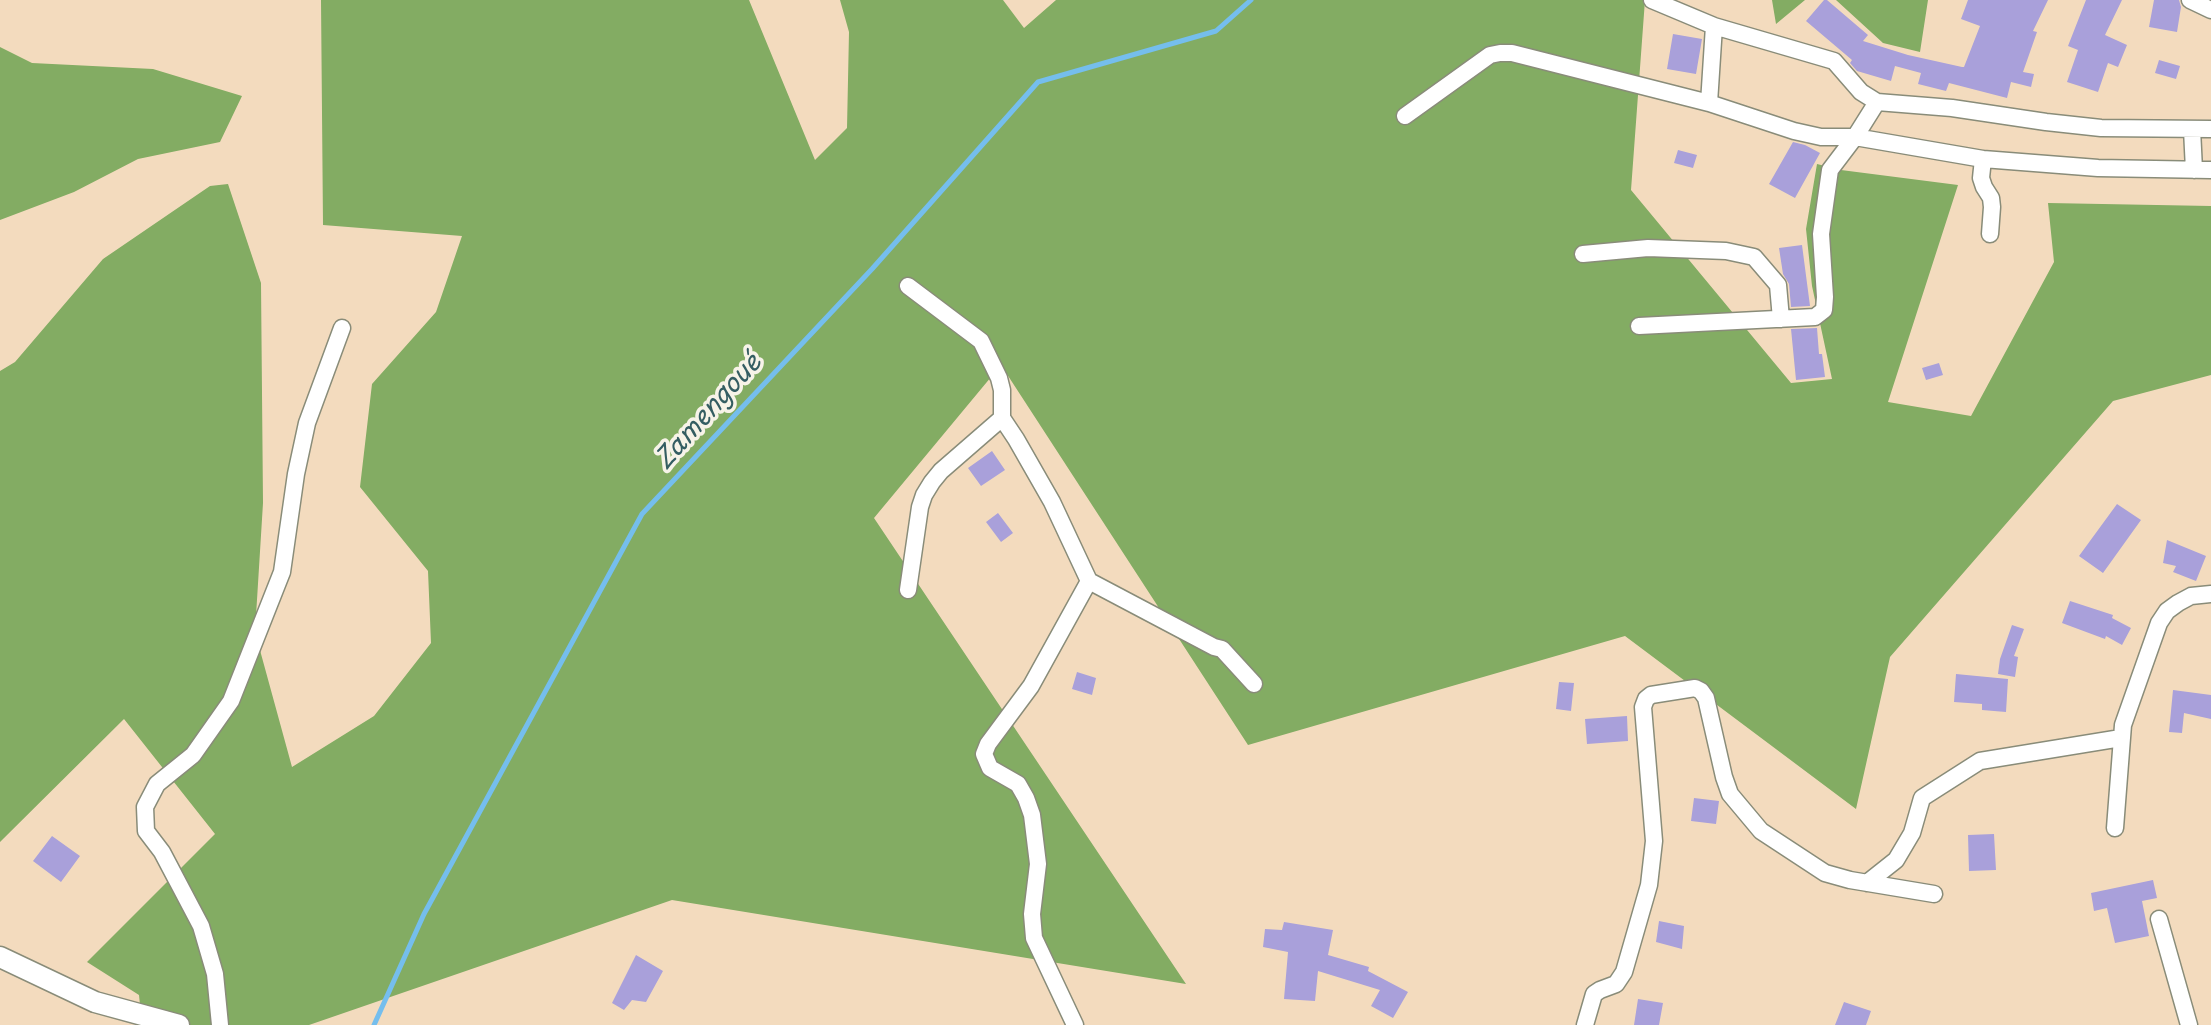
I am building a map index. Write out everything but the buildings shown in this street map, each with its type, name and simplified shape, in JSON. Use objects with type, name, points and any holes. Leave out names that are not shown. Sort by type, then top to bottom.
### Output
[{"type":"street","points":[[1652,0],[1685,6],[1714,26],[1834,61],[1861,92],[1877,102],[1952,108],[2101,128],[2211,129]]},
{"type":"street","points":[[2190,0],[2211,10]]},
{"type":"street","points":[[1709,103],[1714,26]]},
{"type":"street","points":[[1405,116],[1490,55],[1512,53],[1709,103],[1821,137],[1855,137],[1983,159],[2098,168],[2211,170]]},
{"type":"street","points":[[1639,326],[1815,317],[1824,310],[1821,234],[1830,170],[1877,102]]},
{"type":"street","points":[[2192,129],[2194,170]]},
{"type":"street","points":[[1983,159],[1981,178],[1992,207],[1990,234]]},
{"type":"street","points":[[1583,254],[1648,248],[1726,251],[1754,257],[1778,285],[1781,319]]},
{"type":"street","points":[[908,286],[981,341],[999,378],[1002,418],[1052,502],[1089,581],[1222,649],[1254,684]]},
{"type":"street","points":[[220,1025],[215,974],[201,926],[162,852],[146,831],[145,807],[157,784],[193,755],[231,701],[282,572],[296,474],[307,423],[342,328]]},
{"type":"street","points":[[908,590],[924,495],[941,471],[1002,418]]},
{"type":"street","points":[[1075,1025],[1034,938],[1032,914],[1038,864],[1032,815],[1018,784],[990,768],[984,754],[1031,686],[1089,581]]},
{"type":"street","points":[[2115,828],[2123,725],[2159,623],[2167,611],[2191,596],[2211,594]]},
{"type":"street","points":[[1585,1025],[1594,994],[1616,984],[1624,972],[1649,885],[1654,841],[1643,707],[1651,695],[1695,688],[1701,691],[1706,698],[1730,794],[1761,831],[1825,873],[1934,894]]},
{"type":"street","points":[[1867,883],[1896,860],[1912,833],[1922,798],[1980,761],[2121,738]]},
{"type":"street","points":[[2159,919],[2189,1025]]},
{"type":"street","points":[[0,957],[95,1002],[178,1025]]},
{"type":"green space","points":[[321,0],[749,0],[815,160],[847,128],[849,32],[840,0],[1003,0],[1024,28],[1056,0],[1645,0],[1631,190],[1791,383],[1832,379],[1812,286],[1806,229],[1817,164],[1958,185],[1888,402],[1971,416],[2054,262],[2048,203],[2211,206],[2211,375],[2113,401],[1890,657],[1856,809],[1625,636],[1248,745],[1001,365],[874,518],[1186,984],[672,900],[309,1025],[142,1025],[139,995],[87,962],[215,834],[124,719],[0,842],[0,371],[15,362],[103,259],[210,186],[228,184],[261,283],[263,503],[255,632],[292,767],[374,716],[431,643],[428,571],[360,487],[372,384],[436,312],[462,236],[323,225]]},
{"type":"green space","points":[[1772,0],[1805,0],[1776,24]]},
{"type":"green space","points":[[1836,0],[1928,0],[1920,52],[1883,43]]},
{"type":"green space","points":[[0,47],[32,63],[153,69],[242,96],[220,142],[138,159],[74,192],[0,220]]},
{"type":"waterway","name":"Zamengoué","points":[[374,1025],[424,914],[642,514],[872,269],[1038,82],[1216,31],[1251,0]]}]
